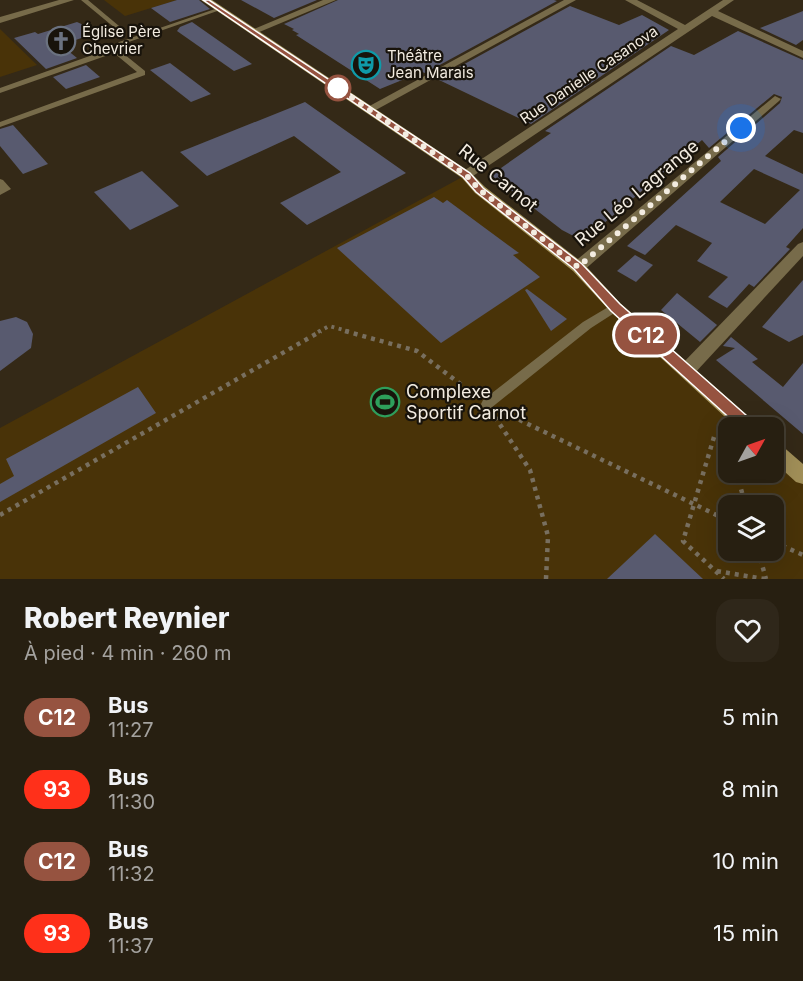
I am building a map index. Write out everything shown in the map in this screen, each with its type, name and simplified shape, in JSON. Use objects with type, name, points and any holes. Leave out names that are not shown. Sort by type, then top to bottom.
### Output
[{"type":"main road","name":"Rue Carnot","points":[[206,0],[466,175],[480,190],[578,267],[615,308],[738,417]]},
{"type":"main road","points":[[784,459],[803,476]]},
{"type":"street","points":[[0,20],[69,0]]},
{"type":"street","points":[[254,31],[331,0]]},
{"type":"street","points":[[370,109],[571,0]]},
{"type":"street","points":[[630,0],[685,29]]},
{"type":"street","name":"Rue Danielle Casanova","points":[[466,175],[729,0]]},
{"type":"street","points":[[0,7],[11,17]]},
{"type":"street","points":[[712,12],[803,54]]},
{"type":"street","name":"Rue Léo Lagrange","points":[[578,267],[775,99]]},
{"type":"street","points":[[687,370],[803,247]]},
{"type":"lane","points":[[84,0],[123,32]]},
{"type":"lane","points":[[0,91],[115,51],[121,43],[220,9]]},
{"type":"lane","points":[[0,125],[142,73],[115,51]]},
{"type":"lane","points":[[0,182],[6,189],[0,192]]},
{"type":"lane","points":[[487,404],[587,325],[615,308]]},
{"type":"path","points":[[0,515],[329,326],[417,351],[487,404],[718,516]]},
{"type":"path","points":[[487,404],[530,471],[548,536],[546,579]]},
{"type":"path","points":[[714,437],[692,504],[683,541],[724,579]]},
{"type":"path","points":[[784,546],[803,555]]},
{"type":"path","points":[[715,571],[765,579],[761,561]]},
{"type":"shaded area","points":[[104,0],[177,0],[125,16]]},
{"type":"shaded area","points":[[0,29],[37,65],[0,77]]},
{"type":"shaded area","name":"Complexe Sportif Carnot","points":[[466,175],[551,244],[739,417],[718,417],[718,483],[784,483],[784,459],[803,476],[803,579],[0,579],[0,428]]},
{"type":"building","points":[[177,0],[199,0],[210,9],[170,22],[151,8]]},
{"type":"building","points":[[241,0],[317,0],[274,18]]},
{"type":"building","points":[[338,0],[557,1],[425,73],[422,72],[380,89],[296,35],[299,34],[284,24]]},
{"type":"building","points":[[570,6],[619,25],[642,15],[669,30],[531,124],[437,79]]},
{"type":"building","points":[[803,11],[803,40],[796,45],[760,28]]},
{"type":"building","name":"Église Père Chevrier","points":[[77,22],[99,32],[61,45],[77,58],[46,69],[14,38],[35,32],[38,34]]},
{"type":"building","points":[[192,22],[252,64],[234,71],[177,31],[180,27]]},
{"type":"building","points":[[738,31],[803,60],[803,133],[794,130],[765,156],[803,174],[803,228],[786,247],[790,249],[754,287],[749,284],[727,308],[708,297],[728,277],[697,261],[712,243],[676,225],[645,255],[627,246],[721,161],[718,157],[780,103],[782,97],[774,94],[709,148],[702,140],[583,241],[562,230],[491,175],[551,133],[545,131],[671,46],[694,55]],"holes":[[[754,169],[800,190],[765,224],[720,202]]]},
{"type":"building","points":[[170,63],[211,94],[191,102],[150,70]]},
{"type":"building","points":[[86,65],[100,77],[66,89],[53,77]]},
{"type":"building","points":[[305,102],[406,173],[307,225],[280,203],[341,172],[294,136],[207,176],[180,152]]},
{"type":"building","points":[[13,125],[48,164],[23,174],[0,146],[0,129]]},
{"type":"building","points":[[142,171],[179,206],[130,230],[94,192]]},
{"type":"building","points":[[434,197],[443,203],[447,200],[519,253],[513,255],[540,277],[441,343],[337,248]]},
{"type":"building","points":[[635,255],[653,265],[636,282],[617,271]]},
{"type":"building","points":[[803,280],[803,335],[789,342],[762,327]]},
{"type":"building","points":[[527,289],[567,319],[551,331],[525,290]]},
{"type":"building","points":[[677,293],[717,325],[700,342],[661,310]]},
{"type":"building","points":[[16,317],[27,322],[33,334],[31,348],[0,371],[0,321]]},
{"type":"building","points":[[731,337],[758,359],[752,362],[783,387],[803,363],[803,434],[716,360],[735,348],[723,346]]},
{"type":"building","points":[[138,387],[156,413],[0,502],[0,484],[14,476],[6,459]]},
{"type":"building","points":[[655,534],[703,579],[607,579]]},
{"type":"bus line","name":"C12","points":[[206,0],[416,139],[466,175],[480,190],[578,267],[615,308],[738,417]]},
{"type":"place","name":"Église Père Chevrier","points":[[61,41]]},
{"type":"place","name":"Théâtre Jean Marais","points":[[366,65]]},
{"type":"place","name":"Complexe Sportif Carnot","points":[[385,402]]},
{"type":"route","points":[[338,88],[336,87],[466,175],[480,190],[578,267],[741,128]]}]
